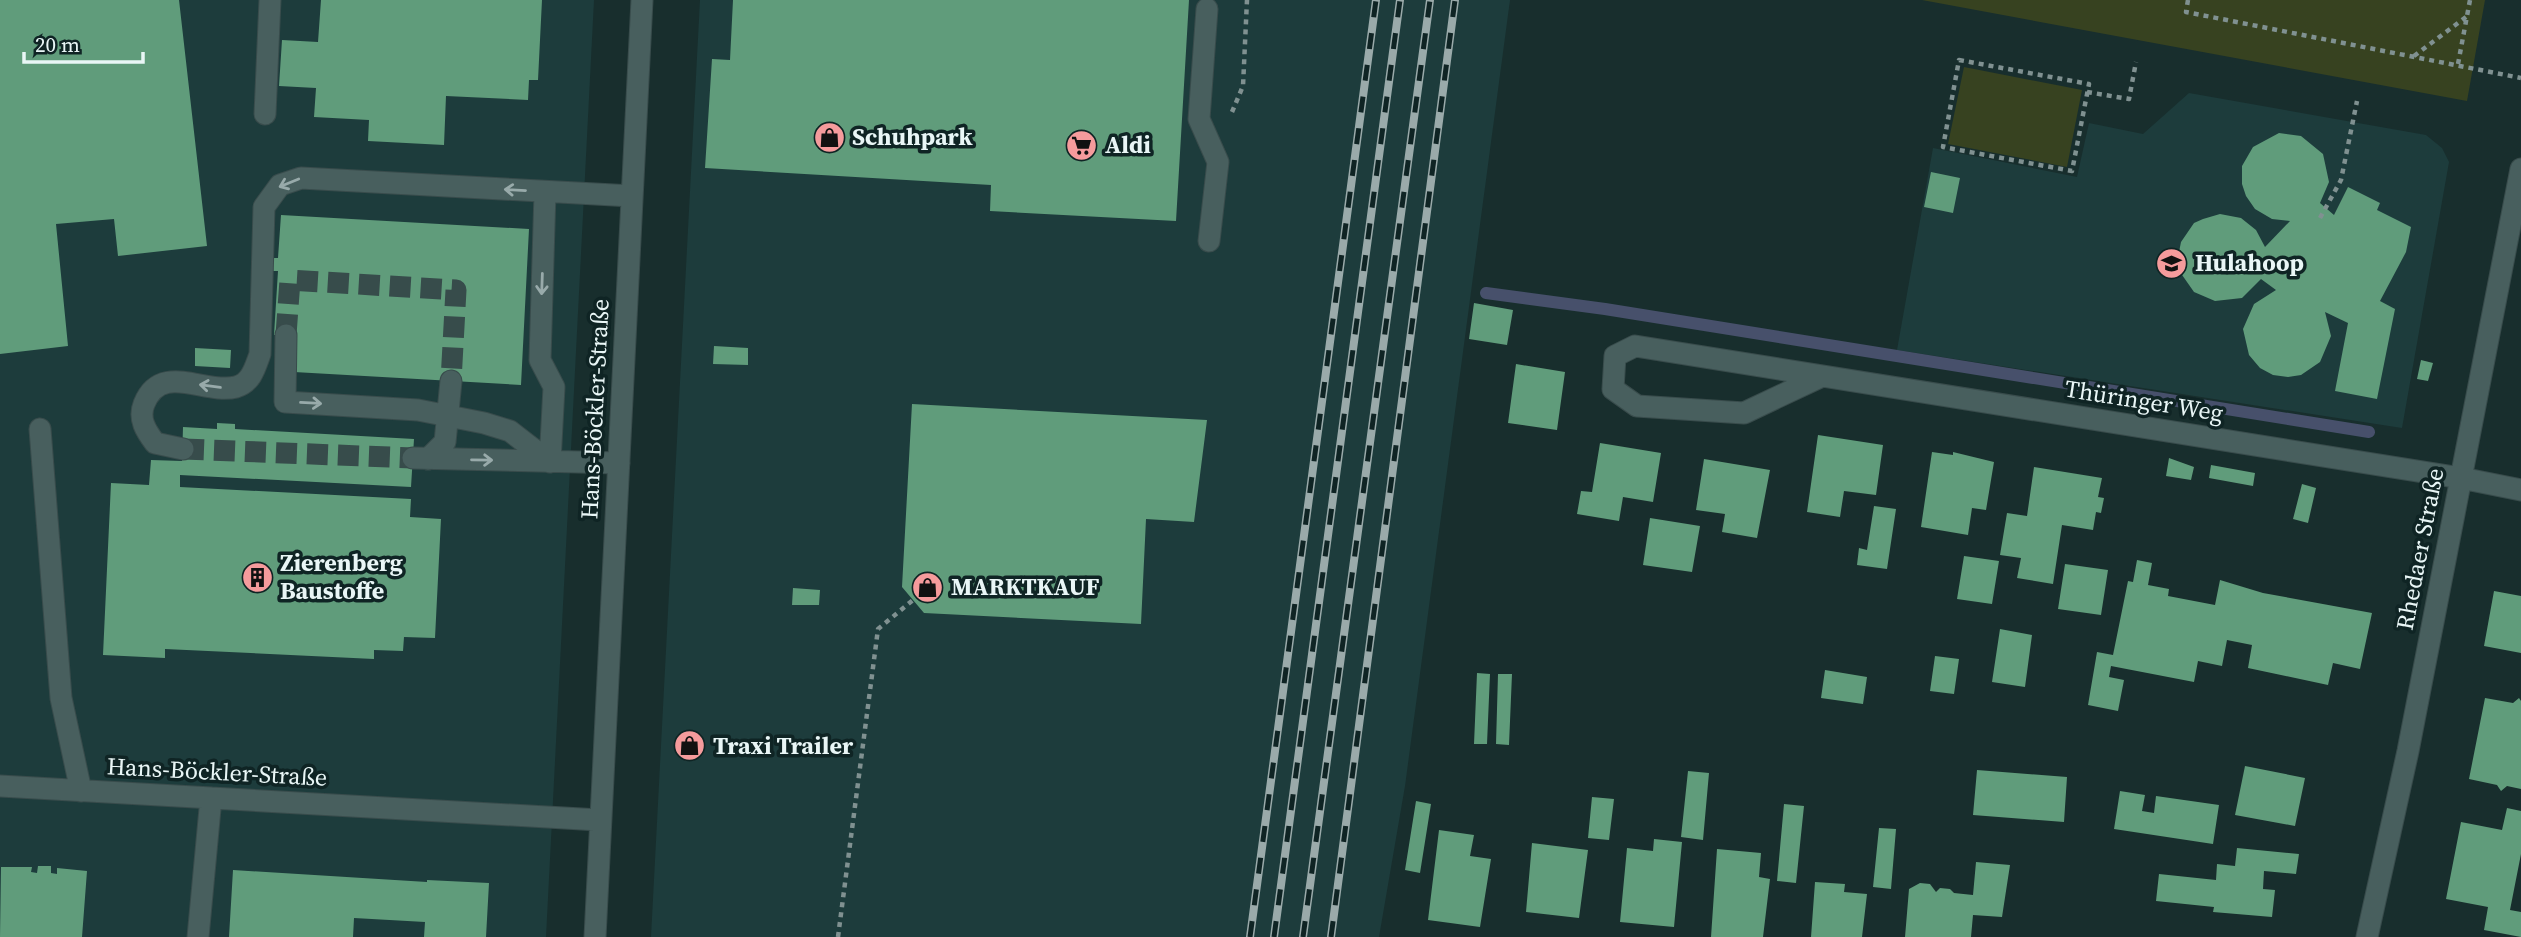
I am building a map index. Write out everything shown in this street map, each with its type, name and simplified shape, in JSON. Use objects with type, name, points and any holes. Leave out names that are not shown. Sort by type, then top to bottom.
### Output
[{"type":"street","points":[[265,114],[270,0]]},
{"type":"street","name":"Hans-Böckler-Straße","points":[[595,937],[642,0]]},
{"type":"street","points":[[1206,9],[1199,119],[1218,162],[1209,242]]},
{"type":"street","name":"Rhedaer Straße","points":[[2367,937],[2410,738],[2521,169]]},
{"type":"street","points":[[183,449],[155,443],[144,428],[141,411],[146,398],[160,384],[175,380],[217,388],[238,387],[253,375],[260,354],[264,207],[280,185],[302,178],[632,196]]},
{"type":"street","points":[[545,191],[540,360],[554,387],[550,462]]},
{"type":"street","points":[[286,335],[285,402],[418,410],[447,416],[510,431],[550,462]]},
{"type":"street","name":"Thüringer Weg","points":[[1820,376],[1744,413],[1637,406],[1613,388],[1615,356],[1635,346],[2460,478],[2521,490]]},
{"type":"street","points":[[451,381],[445,442],[421,458],[619,464]]},
{"type":"street","points":[[40,429],[61,698],[82,791]]},
{"type":"street","name":"Hans-Böckler-Straße","points":[[0,786],[599,820]]},
{"type":"street","points":[[198,937],[211,798]]},
{"type":"path","points":[[1218,162],[1223,136],[1243,86],[1247,0]]},
{"type":"path","points":[[2188,0],[2186,12],[2521,78]]},
{"type":"path","points":[[2458,64],[2470,0]]},
{"type":"path","points":[[2414,56],[2467,17]]},
{"type":"path","points":[[1959,60],[2089,84],[2087,92],[2072,171],[1943,147],[1959,60]]},
{"type":"path","points":[[2087,92],[2129,99],[2136,62]]},
{"type":"path","points":[[2320,218],[2341,180],[2357,101]]},
{"type":"path","points":[[838,937],[878,629],[913,600]]},
{"type":"shaded area","points":[[0,0],[594,0],[546,937],[0,937]]},
{"type":"shaded area","points":[[700,0],[1510,0],[1405,786],[1379,937],[651,937]]},
{"type":"shaded area","name":"Hulahoop","points":[[2189,93],[2426,135],[2442,148],[2449,162],[2402,428],[1897,350],[1933,148],[2077,177],[2089,123],[2143,134]]},
{"type":"green space","points":[[1922,0],[2485,0],[2467,101]]},
{"type":"green space","points":[[1964,67],[2082,90],[2067,167],[1948,144]]},
{"type":"building","points":[[0,0],[179,0],[207,246],[118,256],[114,219],[56,224],[68,346],[0,354]]},
{"type":"building","points":[[321,0],[542,0],[538,80],[529,80],[528,100],[446,96],[444,145],[368,141],[369,120],[314,117],[316,88],[279,86],[282,40],[318,42]]},
{"type":"building","points":[[733,0],[1189,0],[1176,221],[990,211],[991,185],[705,168],[712,59],[730,60]]},
{"type":"building","points":[[2279,133],[2301,136],[2323,154],[2329,182],[2320,203],[2334,215],[2348,187],[2380,203],[2377,210],[2411,227],[2406,252],[2380,301],[2395,309],[2377,399],[2335,391],[2348,323],[2325,312],[2331,336],[2320,362],[2301,375],[2273,375],[2260,368],[2249,355],[2243,329],[2254,304],[2276,290],[2261,279],[2242,298],[2215,301],[2194,292],[2180,272],[2178,257],[2181,242],[2194,223],[2220,214],[2241,218],[2256,230],[2265,247],[2290,221],[2272,219],[2255,209],[2242,184],[2242,166],[2253,147]]},
{"type":"building","points":[[1931,172],[1960,178],[1953,213],[1924,207]]},
{"type":"building","points":[[281,215],[529,229],[521,385],[294,372],[286,335],[274,335],[278,271],[270,271],[271,258],[278,258]]},
{"type":"building","points":[[1474,303],[1513,310],[1507,345],[1469,339]]},
{"type":"building","points":[[714,346],[748,348],[748,365],[713,364]]},
{"type":"building","points":[[195,348],[231,350],[230,368],[195,366]]},
{"type":"building","points":[[2421,360],[2433,363],[2428,381],[2417,379]]},
{"type":"building","points":[[1516,364],[1565,372],[1557,430],[1508,423]]},
{"type":"building","points":[[912,404],[1207,420],[1194,522],[1146,519],[1141,624],[924,613],[902,587]]},
{"type":"building","name":"Zierenberg Baustoffe","points":[[217,423],[235,424],[235,429],[414,439],[411,487],[180,475],[180,487],[411,499],[410,517],[441,519],[435,638],[404,637],[403,651],[374,650],[374,659],[165,649],[165,658],[103,655],[111,483],[149,485],[151,460],[182,461],[183,427],[217,429]]},
{"type":"building","points":[[1818,435],[1883,445],[1876,495],[1844,491],[1840,517],[1807,512]]},
{"type":"building","points":[[1600,443],[1661,453],[1653,502],[1623,497],[1619,521],[1577,514],[1581,491],[1592,492]]},
{"type":"building","points":[[1932,452],[1953,455],[1953,452],[1994,462],[1986,510],[1972,508],[1968,535],[1921,527]]},
{"type":"building","points":[[2169,458],[2194,467],[2191,480],[2166,476]]},
{"type":"building","points":[[1704,459],[1770,470],[1757,538],[1722,532],[1725,514],[1696,510]]},
{"type":"building","points":[[2211,465],[2255,473],[2253,486],[2209,478]]},
{"type":"building","points":[[2034,467],[2102,478],[2098,497],[2104,498],[2101,513],[2096,512],[2093,530],[2062,525],[2053,584],[2017,578],[2021,558],[2000,555],[2007,513],[2027,516]]},
{"type":"building","points":[[2302,484],[2316,488],[2308,523],[2293,519]]},
{"type":"building","points":[[1874,506],[1896,509],[1887,569],[1857,565],[1859,548],[1867,550]]},
{"type":"building","points":[[1650,518],[1700,526],[1692,572],[1643,565]]},
{"type":"building","points":[[1964,556],[1999,561],[1992,604],[1957,599]]},
{"type":"building","points":[[2137,560],[2152,563],[2148,585],[2169,589],[2168,596],[2215,605],[2220,580],[2263,593],[2372,613],[2360,669],[2333,663],[2328,685],[2248,668],[2252,645],[2227,640],[2222,666],[2198,661],[2194,682],[2111,666],[2109,677],[2124,680],[2118,711],[2088,705],[2097,652],[2113,655],[2128,581],[2133,582]]},
{"type":"building","points":[[2065,564],[2108,570],[2101,615],[2058,609]]},
{"type":"building","points":[[793,588],[820,590],[819,605],[792,605]]},
{"type":"building","points":[[2494,591],[2521,596],[2521,653],[2484,646]]},
{"type":"building","points":[[2000,629],[2032,635],[2025,687],[1992,682]]},
{"type":"building","points":[[1935,656],[1959,659],[1954,694],[1930,691]]},
{"type":"building","points":[[1825,670],[1867,677],[1863,704],[1821,698]]},
{"type":"building","points":[[1477,673],[1490,674],[1487,744],[1474,744]]},
{"type":"building","points":[[1498,674],[1512,674],[1509,745],[1496,744]]},
{"type":"building","points":[[2485,698],[2513,703],[2519,698],[2521,701],[2521,789],[2507,786],[2501,791],[2497,785],[2469,779]]},
{"type":"building","points":[[2245,766],[2305,778],[2295,826],[2235,815]]},
{"type":"building","points":[[1977,770],[2067,777],[2064,822],[1973,815]]},
{"type":"building","points":[[1688,771],[1709,773],[1703,840],[1681,837]]},
{"type":"building","points":[[2120,791],[2145,795],[2142,811],[2154,813],[2156,796],[2219,805],[2213,844],[2114,829]]},
{"type":"building","points":[[1592,797],[1614,799],[1609,840],[1588,838]]},
{"type":"building","points":[[1416,801],[1431,804],[1420,873],[1405,870]]},
{"type":"building","points":[[1784,804],[1804,806],[1796,883],[1777,881]]},
{"type":"building","points":[[2507,808],[2521,811],[2521,854],[2510,910],[2521,912],[2521,937],[2484,930],[2488,907],[2446,899],[2461,822],[2502,830]]},
{"type":"building","points":[[1879,828],[1896,829],[1891,889],[1873,887]]},
{"type":"building","points":[[1439,830],[1474,835],[1470,856],[1491,859],[1480,927],[1428,920]]},
{"type":"building","points":[[1654,839],[1682,842],[1674,927],[1620,922],[1627,848],[1653,851]]},
{"type":"building","points":[[1532,843],[1588,850],[1579,918],[1526,912]]},
{"type":"building","points":[[2237,848],[2299,854],[2296,874],[2264,871],[2263,889],[2275,890],[2272,917],[2213,912],[2214,907],[2156,901],[2159,874],[2216,880],[2217,864],[2235,866]]},
{"type":"building","points":[[1717,849],[1761,853],[1759,877],[1770,879],[1763,937],[1711,937]]},
{"type":"building","points":[[1976,862],[2010,865],[2002,917],[1973,915],[1971,937],[1905,937],[1909,889],[1920,883],[1930,884],[1936,892],[1940,888],[1973,895]]},
{"type":"building","points":[[38,866],[51,866],[51,873],[57,874],[57,868],[87,871],[82,937],[0,937],[1,867],[32,867],[31,872],[37,873]]},
{"type":"building","points":[[233,870],[427,882],[489,883],[486,937],[424,937],[425,922],[354,918],[353,937],[229,937]]},
{"type":"building","points":[[1815,882],[1845,884],[1844,892],[1867,894],[1862,937],[1811,937]]},
{"type":"waterway","points":[[1486,293],[1605,309],[2369,432]]},
{"type":"tunnel","points":[[286,335],[290,280],[456,290],[451,381]]},
{"type":"tunnel","points":[[183,449],[413,458]]},
{"type":"railway","points":[[1250,937],[1376,0]]},
{"type":"railway","points":[[1274,937],[1400,0]]},
{"type":"railway","points":[[1303,937],[1430,0]]},
{"type":"railway","points":[[1331,937],[1455,0]]},
{"type":"place","name":"Schuhpark","points":[[829,137]]},
{"type":"place","name":"Aldi","points":[[1082,145]]},
{"type":"place","name":"Hulahoop","points":[[2172,263]]},
{"type":"place","name":"Zierenberg Baustoffe","points":[[257,577]]},
{"type":"place","name":"MARKTKAUF","points":[[928,587]]},
{"type":"place","name":"Traxi Trailer","points":[[690,746]]}]
